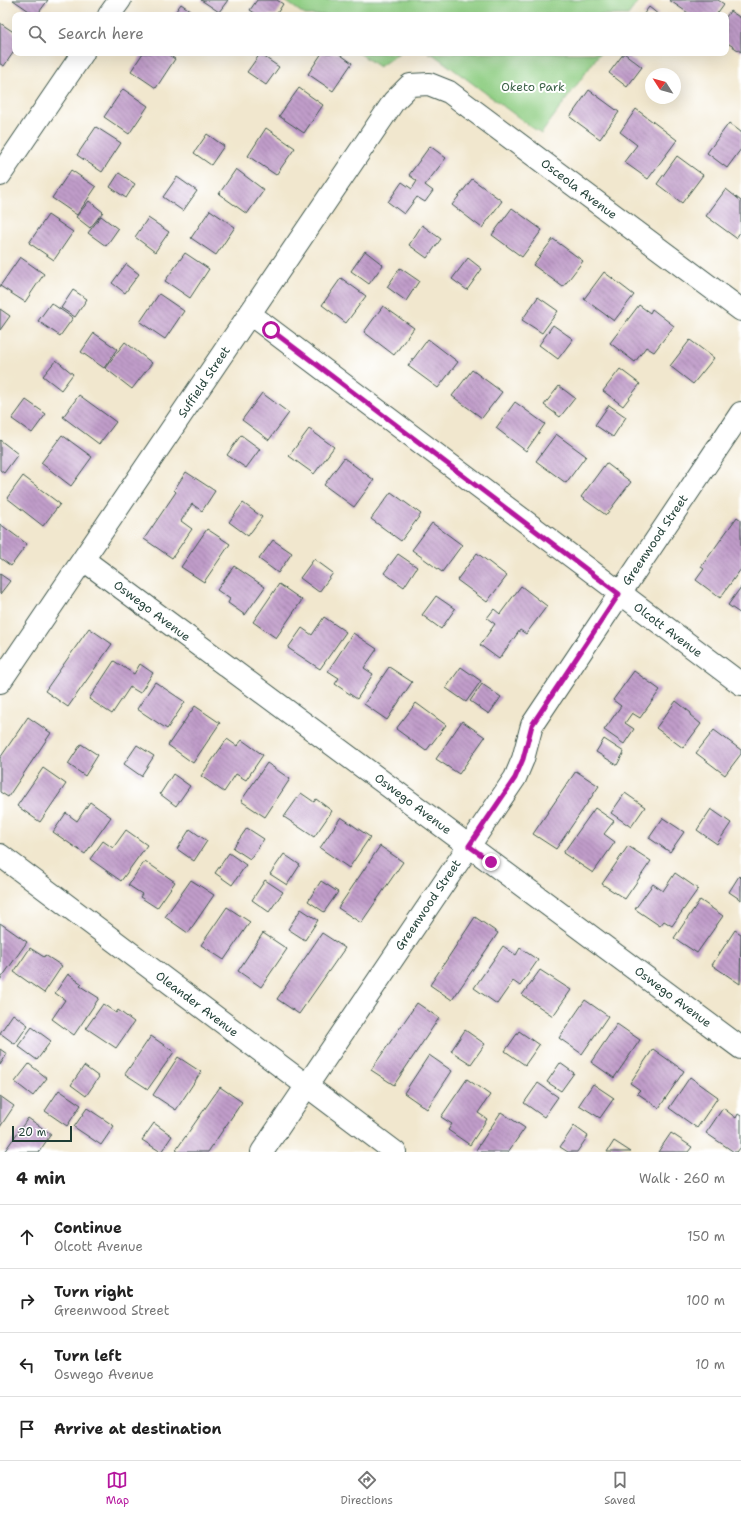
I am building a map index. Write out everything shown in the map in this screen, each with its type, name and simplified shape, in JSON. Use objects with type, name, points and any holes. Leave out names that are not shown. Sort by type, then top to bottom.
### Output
[{"type":"street","points":[[111,12],[120,0]]},
{"type":"street","points":[[0,175],[81,56]]},
{"type":"street","name":"Osceola Avenue","points":[[410,85],[429,84],[448,92],[741,310]]},
{"type":"street","name":"Suffield Street","points":[[0,682],[394,101],[410,85]]},
{"type":"street","name":"Olcott Avenue","points":[[250,314],[619,594],[741,684]]},
{"type":"street","name":"Greenwood Street","points":[[262,1152],[515,778],[523,759],[532,725],[741,413]]},
{"type":"street","name":"Oswego Avenue","points":[[84,560],[741,1048]]},
{"type":"street","name":"Oleander Avenue","points":[[0,855],[395,1152]]},
{"type":"green space","points":[[284,0],[639,0],[630,12],[301,12]]},
{"type":"green space","points":[[363,56],[395,56],[379,67]]},
{"type":"green space","name":"Oketo Park","points":[[435,56],[598,56],[541,134]]},
{"type":"building","points":[[13,0],[48,0],[39,12],[31,12]]},
{"type":"building","points":[[201,0],[228,0],[219,12]]},
{"type":"building","points":[[257,0],[277,0],[283,4],[278,12],[253,12],[250,10]]},
{"type":"building","points":[[669,0],[718,0],[724,4],[718,12],[687,12]]},
{"type":"building","points":[[181,4],[193,12],[175,12]]},
{"type":"building","points":[[649,7],[655,12],[645,12]]},
{"type":"building","points":[[730,11],[741,18],[741,52],[729,44]]},
{"type":"building","points":[[0,23],[12,31],[12,54],[4,66],[0,64]]},
{"type":"building","points":[[141,56],[170,56],[175,59],[156,88],[131,71]]},
{"type":"building","points":[[259,56],[263,56],[279,67],[266,85],[247,72]]},
{"type":"building","points":[[320,56],[342,56],[352,63],[333,91],[308,74]]},
{"type":"building","points":[[622,56],[628,56],[642,67],[627,87],[609,73]]},
{"type":"building","points":[[299,88],[323,105],[304,133],[279,116]]},
{"type":"building","points":[[123,89],[148,106],[129,134],[104,117]]},
{"type":"building","points":[[589,90],[619,112],[600,139],[570,117]]},
{"type":"building","points":[[636,109],[677,140],[648,179],[624,162],[637,145],[620,132]]},
{"type":"building","points":[[729,123],[741,132],[741,149],[727,168],[707,153]]},
{"type":"building","points":[[96,127],[121,143],[102,172],[77,155]]},
{"type":"building","points":[[266,128],[295,148],[276,175],[248,156]]},
{"type":"building","points":[[207,134],[224,146],[211,165],[194,153]]},
{"type":"building","points":[[430,146],[446,158],[425,185],[433,191],[425,202],[417,197],[404,214],[388,202],[402,182],[412,189],[417,181],[409,175]]},
{"type":"building","points":[[677,156],[703,175],[682,203],[657,184]]},
{"type":"building","points":[[236,169],[264,190],[247,214],[219,194]]},
{"type":"building","points":[[71,170],[96,187],[77,215],[52,198]]},
{"type":"building","points":[[119,173],[135,184],[126,198],[110,187]]},
{"type":"building","points":[[177,177],[197,191],[183,211],[163,197]]},
{"type":"building","points":[[472,179],[502,201],[482,228],[452,205]]},
{"type":"building","points":[[726,189],[741,201],[741,231],[736,238],[706,216]]},
{"type":"building","points":[[89,201],[103,212],[90,228],[76,217]]},
{"type":"building","points":[[512,208],[542,230],[522,257],[492,235]]},
{"type":"building","points":[[210,210],[235,227],[216,255],[191,238]]},
{"type":"building","points":[[48,215],[73,232],[54,260],[29,243]]},
{"type":"building","points":[[101,216],[118,229],[106,246],[88,233]]},
{"type":"building","points":[[148,218],[169,232],[155,252],[135,237]]},
{"type":"building","points":[[422,225],[441,239],[427,258],[409,245]]},
{"type":"building","points":[[553,239],[583,261],[563,287],[533,265]]},
{"type":"building","points":[[365,251],[383,265],[369,284],[351,271]]},
{"type":"building","points":[[185,253],[209,269],[190,298],[165,281]]},
{"type":"building","points":[[20,257],[44,274],[25,302],[0,286]]},
{"type":"building","points":[[468,258],[482,269],[467,290],[452,279]]},
{"type":"building","points":[[126,264],[139,274],[125,293],[112,283]]},
{"type":"building","points":[[400,268],[419,281],[406,301],[387,287]]},
{"type":"building","points":[[604,272],[634,295],[614,321],[584,299]]},
{"type":"building","points":[[341,278],[366,296],[346,323],[322,305]]},
{"type":"building","points":[[73,290],[87,299],[75,317],[61,308]]},
{"type":"building","points":[[159,294],[184,311],[165,339],[140,322]]},
{"type":"building","points":[[538,297],[558,311],[542,333],[522,320]]},
{"type":"building","points":[[51,303],[73,318],[60,336],[38,321]]},
{"type":"building","points":[[639,305],[650,313],[652,309],[674,326],[654,352],[646,347],[635,362],[610,343]]},
{"type":"building","points":[[383,306],[414,328],[394,355],[364,332]]},
{"type":"building","points":[[0,309],[10,316],[0,330]]},
{"type":"building","points":[[553,325],[573,339],[558,359],[539,345]]},
{"type":"building","points":[[94,333],[117,349],[104,368],[81,352]]},
{"type":"building","points":[[428,339],[458,362],[438,388],[408,366]]},
{"type":"building","points":[[690,340],[714,358],[693,384],[670,366]]},
{"type":"building","points":[[125,342],[152,363],[132,389],[105,368]]},
{"type":"building","points":[[56,360],[73,374],[61,390],[43,376]]},
{"type":"building","points":[[620,369],[640,384],[623,406],[603,391]]},
{"type":"building","points":[[472,370],[502,392],[482,418],[452,396]]},
{"type":"building","points":[[559,386],[575,398],[560,417],[544,405]]},
{"type":"building","points":[[262,393],[289,413],[269,440],[242,420]]},
{"type":"building","points":[[79,395],[116,422],[99,444],[63,417]]},
{"type":"building","points":[[26,400],[46,414],[32,433],[12,419]]},
{"type":"building","points":[[515,402],[545,424],[526,451],[496,428]]},
{"type":"building","points":[[609,405],[626,417],[613,437],[595,425]]},
{"type":"building","points":[[309,429],[334,447],[314,474],[289,456]]},
{"type":"building","points":[[556,434],[586,456],[566,483],[536,461]]},
{"type":"building","points":[[62,435],[92,457],[71,486],[41,463]]},
{"type":"building","points":[[241,435],[260,449],[246,468],[227,455]]},
{"type":"building","points":[[0,440],[18,454],[4,473],[0,470]]},
{"type":"building","points":[[344,458],[374,480],[354,507],[324,485]]},
{"type":"building","points":[[606,463],[631,482],[606,515],[581,497]]},
{"type":"building","points":[[186,472],[215,491],[202,511],[192,504],[181,521],[192,529],[172,558],[144,539],[176,492],[174,490]]},
{"type":"building","points":[[23,476],[60,504],[43,526],[7,498]]},
{"type":"building","points":[[391,492],[421,514],[401,541],[371,519]]},
{"type":"building","points":[[243,503],[262,517],[248,536],[229,522]]},
{"type":"building","points":[[737,517],[741,520],[741,569],[720,598],[696,580],[704,569],[701,567]]},
{"type":"building","points":[[432,523],[462,545],[442,572],[412,550]]},
{"type":"building","points":[[0,524],[27,544],[11,566],[0,558]]},
{"type":"building","points":[[207,529],[230,544],[204,582],[181,567]]},
{"type":"building","points":[[273,540],[292,553],[278,573],[259,559]]},
{"type":"building","points":[[477,553],[507,576],[487,602],[457,580]]},
{"type":"building","points":[[398,554],[417,567],[404,587],[384,573]]},
{"type":"building","points":[[314,559],[333,573],[319,592],[300,578]]},
{"type":"building","points":[[234,566],[265,587],[245,615],[228,603],[230,599],[217,590]]},
{"type":"building","points":[[0,574],[10,581],[0,594]]},
{"type":"building","points":[[279,584],[302,600],[276,638],[253,622]]},
{"type":"building","points":[[521,586],[547,606],[526,634],[520,630],[499,659],[480,645],[495,624],[487,618],[494,609],[500,614]]},
{"type":"building","points":[[741,587],[741,614],[728,605]]},
{"type":"building","points":[[436,596],[455,609],[441,629],[422,615]]},
{"type":"building","points":[[324,617],[346,632],[320,669],[288,648],[302,628],[312,635]]},
{"type":"building","points":[[89,628],[112,644],[68,707],[45,691]]},
{"type":"building","points":[[353,633],[377,649],[364,668],[373,674],[357,699],[335,684],[339,678],[328,671]]},
{"type":"building","points":[[114,661],[134,674],[140,664],[153,673],[140,693],[130,687],[112,714],[89,699]]},
{"type":"building","points":[[389,667],[412,682],[387,720],[364,704]]},
{"type":"building","points":[[461,667],[481,681],[466,702],[446,688]]},
{"type":"building","points":[[634,671],[660,690],[640,718],[632,713],[625,723],[634,729],[624,744],[604,730],[621,706],[613,700]]},
{"type":"building","points":[[155,682],[185,702],[167,729],[137,709]]},
{"type":"building","points":[[482,684],[501,697],[489,714],[470,701]]},
{"type":"building","points":[[676,701],[691,713],[690,715],[701,724],[683,748],[656,728]]},
{"type":"building","points":[[416,703],[446,725],[426,751],[396,729]]},
{"type":"building","points":[[195,706],[220,723],[193,763],[168,745]]},
{"type":"building","points":[[28,717],[51,733],[8,797],[0,792],[0,758]]},
{"type":"building","points":[[462,721],[485,737],[459,774],[436,759]]},
{"type":"building","points":[[714,730],[741,750],[741,754],[725,775],[696,753]]},
{"type":"building","points":[[227,739],[237,746],[242,740],[263,755],[246,780],[236,774],[224,792],[201,776]]},
{"type":"building","points":[[604,739],[624,752],[617,765],[596,752]]},
{"type":"building","points":[[81,744],[98,755],[85,776],[68,764]]},
{"type":"building","points":[[137,745],[154,756],[141,776],[124,764]]},
{"type":"building","points":[[267,763],[290,779],[265,817],[241,801]]},
{"type":"building","points":[[43,768],[66,784],[40,822],[17,806]]},
{"type":"building","points":[[576,771],[599,786],[556,849],[533,834]]},
{"type":"building","points":[[173,774],[190,786],[176,806],[160,794]]},
{"type":"building","points":[[301,793],[314,802],[316,799],[332,811],[314,837],[284,817]]},
{"type":"building","points":[[625,793],[645,807],[631,827],[611,813]]},
{"type":"building","points":[[90,802],[111,817],[85,854],[53,832],[66,813],[77,821]]},
{"type":"building","points":[[595,808],[614,821],[604,834],[615,842],[593,873],[563,853]]},
{"type":"building","points":[[711,809],[731,823],[717,844],[697,830]]},
{"type":"building","points":[[341,817],[370,837],[349,868],[320,848]]},
{"type":"building","points":[[663,818],[684,832],[670,852],[649,838]]},
{"type":"building","points":[[247,828],[264,839],[250,859],[233,848]]},
{"type":"building","points":[[190,829],[207,841],[194,861],[177,849]]},
{"type":"building","points":[[126,830],[147,845],[121,881],[90,859],[103,841],[113,848]]},
{"type":"building","points":[[380,846],[403,862],[361,923],[338,908]]},
{"type":"building","points":[[628,846],[651,861],[625,899],[602,884]]},
{"type":"building","points":[[229,853],[246,865],[232,885],[215,873]]},
{"type":"building","points":[[284,854],[300,865],[287,885],[270,874]]},
{"type":"building","points":[[145,861],[175,882],[157,908],[140,897],[142,894],[128,885]]},
{"type":"building","points":[[675,873],[698,889],[672,926],[664,921],[660,926],[635,909],[653,884],[663,891]]},
{"type":"building","points":[[739,876],[741,878],[741,900],[729,892]]},
{"type":"building","points":[[191,880],[214,895],[188,933],[165,917]]},
{"type":"building","points":[[265,880],[283,892],[269,912],[252,900]]},
{"type":"building","points":[[321,881],[338,892],[324,912],[308,901]]},
{"type":"building","points":[[700,900],[723,916],[697,953],[674,938]]},
{"type":"building","points":[[227,907],[250,922],[224,960],[201,945]]},
{"type":"building","points":[[301,909],[318,920],[305,940],[288,929]]},
{"type":"building","points":[[475,917],[498,933],[452,1000],[430,985]]},
{"type":"building","points":[[0,923],[27,942],[0,980]]},
{"type":"building","points":[[735,930],[741,934],[740,984],[712,965]]},
{"type":"building","points":[[263,933],[287,949],[261,987],[238,971]]},
{"type":"building","points":[[322,933],[345,948],[299,1014],[277,999]]},
{"type":"building","points":[[503,946],[516,955],[520,948],[538,960],[520,986],[513,981],[497,1004],[474,988]]},
{"type":"building","points":[[30,948],[44,957],[45,955],[62,966],[44,993],[14,972]]},
{"type":"building","points":[[540,970],[571,990],[553,1016],[522,995]]},
{"type":"building","points":[[68,974],[82,984],[80,986],[99,998],[74,1035],[52,1019],[65,1000],[55,993]]},
{"type":"building","points":[[585,1000],[608,1016],[582,1054],[559,1038]]},
{"type":"building","points":[[417,1003],[439,1018],[394,1085],[371,1070]]},
{"type":"building","points":[[103,1004],[116,1013],[118,1010],[134,1022],[116,1048],[86,1028]]},
{"type":"building","points":[[13,1014],[28,1025],[15,1044],[0,1033]]},
{"type":"building","points":[[617,1024],[640,1040],[614,1078],[591,1062]]},
{"type":"building","points":[[32,1027],[51,1041],[37,1060],[18,1046]]},
{"type":"building","points":[[465,1030],[485,1044],[471,1064],[451,1051]]},
{"type":"building","points":[[519,1031],[539,1045],[525,1065],[505,1051]]},
{"type":"building","points":[[151,1036],[174,1052],[148,1089],[125,1074]]},
{"type":"building","points":[[0,1049],[7,1054],[0,1065]]},
{"type":"building","points":[[653,1049],[684,1071],[659,1108],[637,1093],[640,1090],[630,1083]]},
{"type":"building","points":[[429,1055],[452,1071],[427,1109],[404,1093]]},
{"type":"building","points":[[178,1057],[201,1072],[176,1110],[153,1095]]},
{"type":"building","points":[[560,1063],[574,1073],[561,1091],[547,1082]]},
{"type":"building","points":[[29,1064],[47,1078],[33,1096],[15,1082]]},
{"type":"building","points":[[84,1066],[99,1077],[86,1096],[71,1085]]},
{"type":"building","points":[[690,1077],[718,1097],[697,1128],[669,1108]]},
{"type":"building","points":[[467,1079],[490,1095],[478,1113],[487,1119],[470,1145],[448,1130],[452,1124],[441,1117]]},
{"type":"building","points":[[538,1083],[558,1097],[544,1117],[524,1103]]},
{"type":"building","points":[[593,1084],[614,1098],[600,1118],[579,1105]]},
{"type":"building","points":[[220,1087],[242,1102],[208,1152],[179,1152],[176,1150]]},
{"type":"building","points":[[59,1090],[81,1105],[67,1126],[45,1111]]},
{"type":"building","points":[[0,1096],[14,1106],[0,1127]]},
{"type":"building","points":[[87,1108],[114,1126],[101,1145],[74,1127]]},
{"type":"building","points":[[723,1108],[736,1118],[738,1114],[741,1116],[741,1147],[737,1152],[734,1152],[706,1133]]},
{"type":"building","points":[[501,1112],[525,1128],[508,1152],[478,1152],[476,1150]]},
{"type":"building","points":[[28,1118],[51,1134],[39,1152],[4,1152]]},
{"type":"building","points":[[154,1123],[172,1136],[161,1152],[142,1140]]},
{"type":"building","points":[[574,1126],[588,1136],[577,1152],[568,1152],[560,1147]]},
{"type":"building","points":[[671,1133],[692,1147],[688,1152],[658,1152]]},
{"type":"building","points":[[614,1141],[631,1152],[607,1152]]},
{"type":"route","points":[[271,330],[619,594],[532,725],[523,759],[515,778],[469,846],[491,862]]}]
